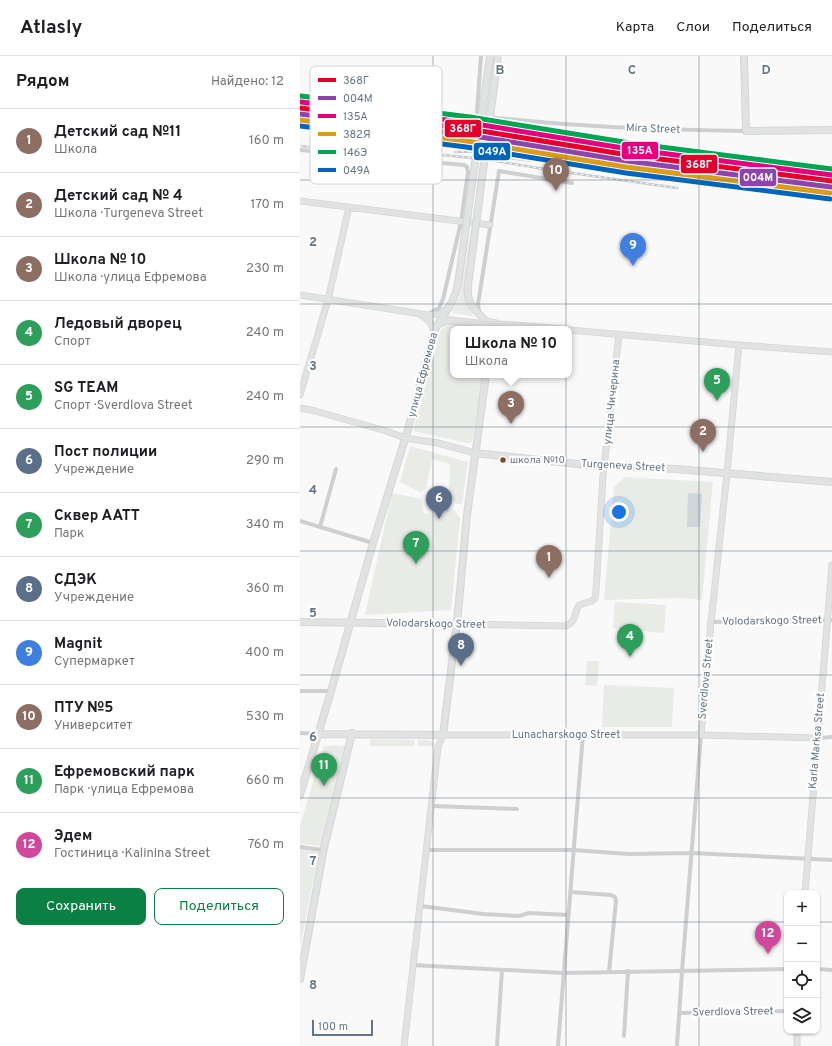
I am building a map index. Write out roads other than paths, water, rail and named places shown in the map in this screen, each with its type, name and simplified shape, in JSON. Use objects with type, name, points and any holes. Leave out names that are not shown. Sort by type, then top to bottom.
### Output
[{"type":"main road","name":"улица Ефремова","points":[[300,795],[319,734],[373,543],[408,429],[435,330],[456,296],[490,56]]},
{"type":"main road","points":[[489,326],[474,310],[467,296],[498,56]]},
{"type":"main road","points":[[744,56],[746,131]]},
{"type":"main road","name":"Mira Street","points":[[746,131],[832,130]]},
{"type":"main road","points":[[435,330],[439,323],[446,320],[482,324],[486,326]]},
{"type":"main road","points":[[443,734],[457,624],[467,515],[486,378]]},
{"type":"main road","name":"Turgeneva Street","points":[[475,453],[546,461],[676,469],[832,482]]},
{"type":"main road","name":"Volodarskogo Street","points":[[300,622],[457,624]]},
{"type":"main road","points":[[300,976],[323,850],[352,733]]},
{"type":"main road","name":"Lunacharskogo Street","points":[[319,734],[443,734]]},
{"type":"street","name":"Mira Street","points":[[481,56],[477,112],[481,116],[533,122],[648,130],[746,131]]},
{"type":"street","points":[[300,150],[310,151]]},
{"type":"street","points":[[419,314],[434,312],[441,304],[461,222],[468,172],[467,167],[464,165],[442,163]]},
{"type":"street","points":[[526,326],[501,324],[483,319],[478,308],[499,171],[572,183]]},
{"type":"street","points":[[300,201],[490,225]]},
{"type":"street","points":[[300,395],[328,300],[349,207]]},
{"type":"street","points":[[481,292],[480,306],[482,312],[488,318],[501,324]]},
{"type":"street","points":[[300,295],[419,314],[436,314],[449,308]]},
{"type":"street","points":[[419,314],[430,322],[435,330]]},
{"type":"street","points":[[572,330],[832,352]]},
{"type":"street","name":"улица Чичерина","points":[[571,624],[574,620],[579,605],[592,601],[595,598],[604,465],[619,334]]},
{"type":"street","name":"Sverdlova Street","points":[[677,1046],[701,735],[711,622],[728,473],[739,345]]},
{"type":"street","name":"Turgeneva Street","points":[[300,408],[386,431],[405,438],[438,443],[475,453]]},
{"type":"street","points":[[320,527],[336,469]]},
{"type":"street","points":[[300,521],[373,543]]},
{"type":"street","name":"Karla Marksa Street","points":[[805,890],[817,738],[830,620],[832,565]]},
{"type":"street","name":"Volodarskogo Street","points":[[711,622],[830,620]]},
{"type":"street","name":"Volodarskogo Street","points":[[457,624],[565,626],[571,624]]},
{"type":"street","points":[[300,691],[331,691]]},
{"type":"street","name":"Lunacharskogo Street","points":[[300,733],[319,734]]},
{"type":"street","points":[[404,1046],[412,965],[421,906],[438,747],[443,734]]},
{"type":"street","name":"Lunacharskogo Street","points":[[443,734],[832,737]]},
{"type":"street","points":[[558,1046],[583,734]]},
{"type":"street","points":[[432,806],[517,809]]},
{"type":"street","points":[[300,847],[323,850]]},
{"type":"street","points":[[427,850],[573,850],[629,854],[692,854],[832,860]]},
{"type":"street","points":[[571,892],[611,895],[615,897],[616,901],[609,972]]},
{"type":"street","points":[[421,906],[483,914],[519,916],[529,913],[569,915]]},
{"type":"street","points":[[412,965],[564,972],[784,969]]},
{"type":"street","points":[[820,969],[832,970]]},
{"type":"street","points":[[497,1046],[502,970]]},
{"type":"street","points":[[624,1036],[628,971]]},
{"type":"street","name":"Sverdlova Street","points":[[680,1012],[784,1011]]},
{"type":"street","points":[[797,1034],[797,1046]]},
{"type":"railway","points":[[300,94],[310,95]]},
{"type":"railway","points":[[442,114],[539,135]]},
{"type":"railway","points":[[300,146],[310,147]]},
{"type":"railway","points":[[455,152],[493,151],[553,155]]},
{"type":"railway","points":[[442,155],[490,160],[677,188]]},
{"type":"railway","points":[[508,158],[534,161]]},
{"type":"place","name":"ПТУ №5","points":[[556,191]]},
{"type":"place","name":"Magnit","points":[[633,266]]},
{"type":"place","name":"SG TEAM","points":[[717,401]]},
{"type":"place","name":"Школа № 10","points":[[511,424]]},
{"type":"place","name":"Детский сад № 4","points":[[703,452]]},
{"type":"place","name":"школа №10","points":[[503,460]]},
{"type":"place","name":"Пост полиции","points":[[439,519]]},
{"type":"place","name":"Сквер ААТТ","points":[[416,564]]},
{"type":"place","name":"Детский сад №11","points":[[549,578]]},
{"type":"place","name":"Ледовый дворец","points":[[630,657]]},
{"type":"place","name":"СДЭК","points":[[461,666]]},
{"type":"place","name":"Ефремовский парк","points":[[324,786]]},
{"type":"place","name":"Эдем","points":[[768,954]]}]
